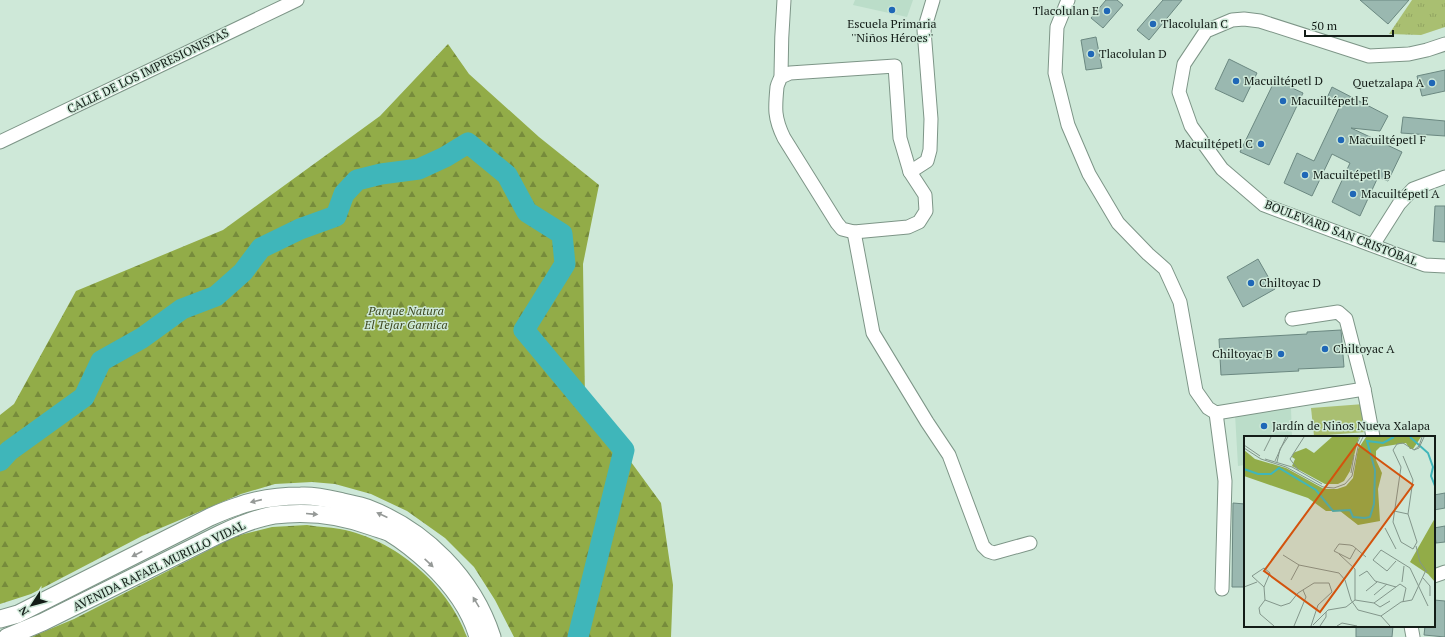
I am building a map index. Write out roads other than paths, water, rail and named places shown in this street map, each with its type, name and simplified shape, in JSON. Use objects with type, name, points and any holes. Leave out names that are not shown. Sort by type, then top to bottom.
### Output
[{"type":"main road","name":"AVENIDA RAFAEL MURILLO VIDAL","points":[[0,619],[18,614],[210,517],[238,506],[268,498],[303,496],[332,499],[366,507],[395,521],[424,540],[451,565],[471,592],[486,618],[492,637]]},
{"type":"main road","name":"AVENIDA RAFAEL MURILLO VIDAL","points":[[7,637],[44,622],[245,523],[274,515],[304,514],[333,516],[361,522],[388,532],[415,550],[441,574],[460,598],[474,624],[478,637]]},
{"type":"street","name":"CALLE DE LOS IMPRESIONISTAS","points":[[0,142],[297,0]]},
{"type":"street","points":[[781,77],[790,73],[895,66],[900,138],[910,172],[925,195],[926,211],[919,222],[908,227],[854,232],[842,229],[784,138],[777,125],[775,115],[777,84],[781,77],[780,60],[784,0]]},
{"type":"street","points":[[910,172],[927,161],[930,150],[931,119],[924,30],[933,0]]},
{"type":"street","points":[[1068,0],[1057,27],[1055,73],[1068,125],[1089,174],[1118,224],[1165,269],[1180,302],[1196,391],[1208,408],[1216,413],[1364,389]]},
{"type":"street","name":"BOULEVARD SAN CRISTÓBAL","points":[[1445,44],[1409,54],[1369,56],[1260,21],[1244,19],[1232,20],[1206,32],[1184,64],[1179,92],[1191,126],[1222,169],[1264,205],[1425,265],[1445,266]]},
{"type":"street","points":[[1373,245],[1399,204],[1413,189],[1445,177]]},
{"type":"street","points":[[854,232],[874,333],[927,422],[949,455],[983,546],[988,551],[994,553],[1030,543]]},
{"type":"street","points":[[1292,318],[1338,312],[1346,319],[1364,389],[1373,436]]},
{"type":"street","points":[[1216,413],[1225,481],[1222,589]]},
{"type":"street","points":[[1435,576],[1445,572]]},
{"type":"street","points":[[1411,627],[1413,637]]},
{"type":"waterway","points":[[0,461],[9,451],[84,397],[101,361],[142,338],[182,309],[216,296],[243,272],[261,248],[300,229],[336,216],[344,194],[357,180],[381,174],[419,169],[445,157],[468,143],[507,175],[527,212],[562,234],[565,264],[524,330],[624,450],[578,637]]},
{"type":"place","name":"Escuela Primaria ''Niños Héroes''","points":[[892,10]]},
{"type":"place","name":"Tlacolulan E","points":[[1107,11]]},
{"type":"place","name":"Tlacolulan C","points":[[1153,24]]},
{"type":"place","name":"Tlacolulan D","points":[[1091,54]]},
{"type":"place","name":"Macuiltépetl D","points":[[1236,81]]},
{"type":"place","name":"Quetzalapa A","points":[[1432,83]]},
{"type":"place","name":"Macuiltépetl E","points":[[1283,101]]},
{"type":"place","name":"Macuiltépetl F","points":[[1341,140]]},
{"type":"place","name":"Macuiltépetl C","points":[[1261,144]]},
{"type":"place","name":"Macuiltépetl B","points":[[1305,175]]},
{"type":"place","name":"Macuiltépetl A","points":[[1353,194]]},
{"type":"place","name":"Chiltoyac D","points":[[1251,283]]},
{"type":"place","name":"Chiltoyac A","points":[[1325,349]]},
{"type":"place","name":"Chiltoyac B","points":[[1281,354]]},
{"type":"place","name":"Jardín de Niños Nueva Xalapa","points":[[1264,426]]},
{"type":"park label","name":"Parque Natura El Tejar Garnica","points":[[406,318]]}]
